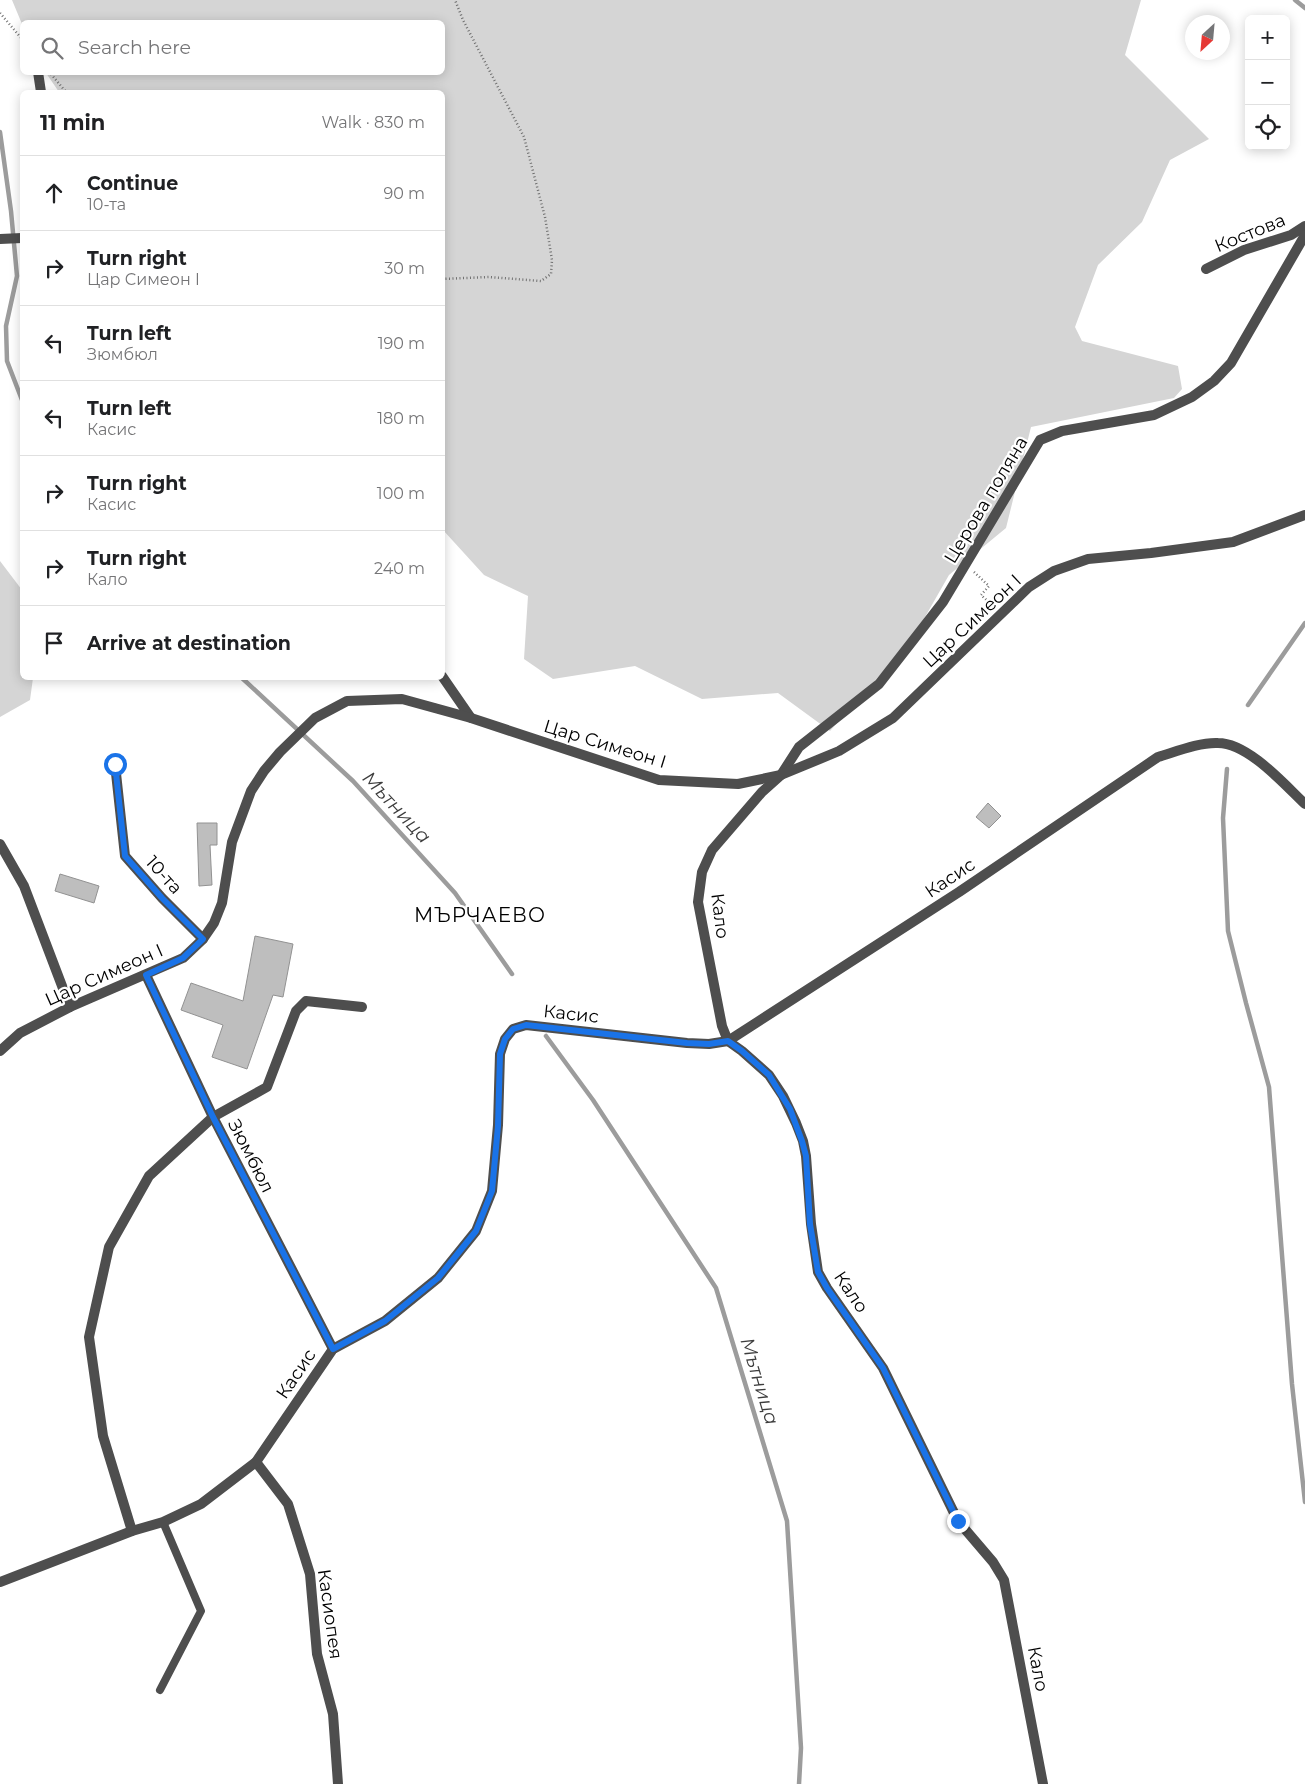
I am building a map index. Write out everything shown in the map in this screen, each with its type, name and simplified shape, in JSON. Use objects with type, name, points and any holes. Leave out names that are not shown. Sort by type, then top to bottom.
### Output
[{"type":"street","points":[[38,75],[41,90]]},
{"type":"street","name":"Костова","points":[[1206,269],[1244,250],[1290,236],[1305,226]]},
{"type":"street","name":"Церова поляна","points":[[781,775],[799,747],[879,684],[943,602],[1040,440],[1062,431],[1154,415],[1192,397],[1214,381],[1231,363],[1305,235]]},
{"type":"street","points":[[0,238],[20,238]]},
{"type":"street","name":"Цар Симеон I","points":[[0,1051],[20,1033],[70,1006],[183,958],[203,939],[214,923],[222,902],[232,842],[251,791],[264,771],[315,718],[346,701],[402,699],[471,718],[659,780],[738,784],[781,775],[839,751],[893,718],[1029,587],[1054,572],[1088,559],[1233,542],[1305,515]]},
{"type":"street","points":[[445,680],[471,718]]},
{"type":"street","name":"Касис","points":[[0,1582],[132,1531],[163,1522],[201,1504],[256,1462],[333,1349],[385,1321],[438,1278],[476,1231],[492,1191],[498,1126],[500,1054],[505,1039],[513,1029],[526,1025],[687,1043],[709,1044],[728,1041],[959,892],[1158,757],[1218,742],[1242,749],[1271,771],[1305,804]]},
{"type":"street","name":"10-та","points":[[115,764],[125,856],[162,898],[203,939]]},
{"type":"street","name":"Кало","points":[[781,775],[762,792],[712,850],[702,872],[698,902],[722,1026],[728,1041],[769,1075],[796,1123],[806,1156],[810,1224],[818,1272],[822,1280],[883,1368],[958,1521],[993,1562],[1004,1580],[1043,1784]]},
{"type":"street","points":[[0,844],[24,886],[70,1006]]},
{"type":"street","name":"Зюмбюл","points":[[146,975],[213,1117],[333,1349]]},
{"type":"street","points":[[132,1531],[103,1436],[89,1337],[109,1247],[150,1176],[213,1117],[267,1087],[296,1011],[306,1002],[362,1006]]},
{"type":"street","name":"Касиопея","points":[[256,1462],[288,1504],[310,1574],[317,1654],[333,1714],[338,1784]]},
{"type":"lane","points":[[160,1690],[201,1611],[163,1522]]},
{"type":"path","points":[[445,279],[489,277],[541,281],[551,274],[552,260],[545,217],[524,137],[463,20],[455,0]]},
{"type":"path","points":[[0,13],[20,37]]},
{"type":"path","points":[[52,75],[64,90]]},
{"type":"path","points":[[966,565],[989,586],[981,595],[1002,614]]},
{"type":"shaded area","points":[[12,0],[1141,0],[1125,55],[1209,139],[1170,160],[1142,222],[1098,265],[1075,327],[1082,341],[1178,366],[1182,389],[1174,398],[1031,427],[1006,528],[949,575],[913,638],[830,731],[778,693],[702,699],[635,666],[553,679],[524,659],[528,596],[484,575],[445,532],[445,90],[58,90],[47,75],[445,75],[445,20],[20,20]]},
{"type":"shaded area","points":[[0,561],[20,587],[20,680],[33,680],[30,700],[0,717]]},
{"type":"building","points":[[988,803],[1001,816],[989,828],[976,817]]},
{"type":"building","points":[[197,823],[217,823],[217,845],[210,845],[212,885],[199,886]]},
{"type":"building","points":[[60,874],[99,886],[94,903],[55,891]]},
{"type":"building","points":[[255,936],[293,944],[283,997],[273,995],[247,1069],[212,1057],[223,1025],[181,1010],[191,983],[243,1001]]},
{"type":"waterway","points":[[1295,0],[1305,8]]},
{"type":"waterway","name":"Мътница","points":[[0,132],[11,211],[17,276],[6,326],[7,361],[20,395]]},
{"type":"waterway","points":[[1248,705],[1305,623]]},
{"type":"waterway","name":"Мътница","points":[[244,680],[353,781],[455,893],[512,974]]},
{"type":"waterway","points":[[1227,769],[1223,818],[1228,931],[1269,1087],[1292,1384],[1305,1502]]},
{"type":"waterway","name":"Мътница","points":[[546,1036],[593,1100],[716,1288],[787,1521],[801,1748],[799,1784]]},
{"type":"district","name":"МЪРЧАЕВО","points":[[480,915]]},
{"type":"route","points":[[115,764],[125,856],[162,898],[203,939],[183,958],[146,975],[213,1117],[333,1349],[385,1321],[438,1278],[476,1231],[492,1191],[498,1126],[500,1054],[505,1039],[513,1029],[526,1025],[687,1043],[709,1044],[728,1041],[757,1063],[769,1075],[790,1109],[806,1156],[810,1224],[818,1272],[827,1288],[883,1368],[958,1521]]}]
